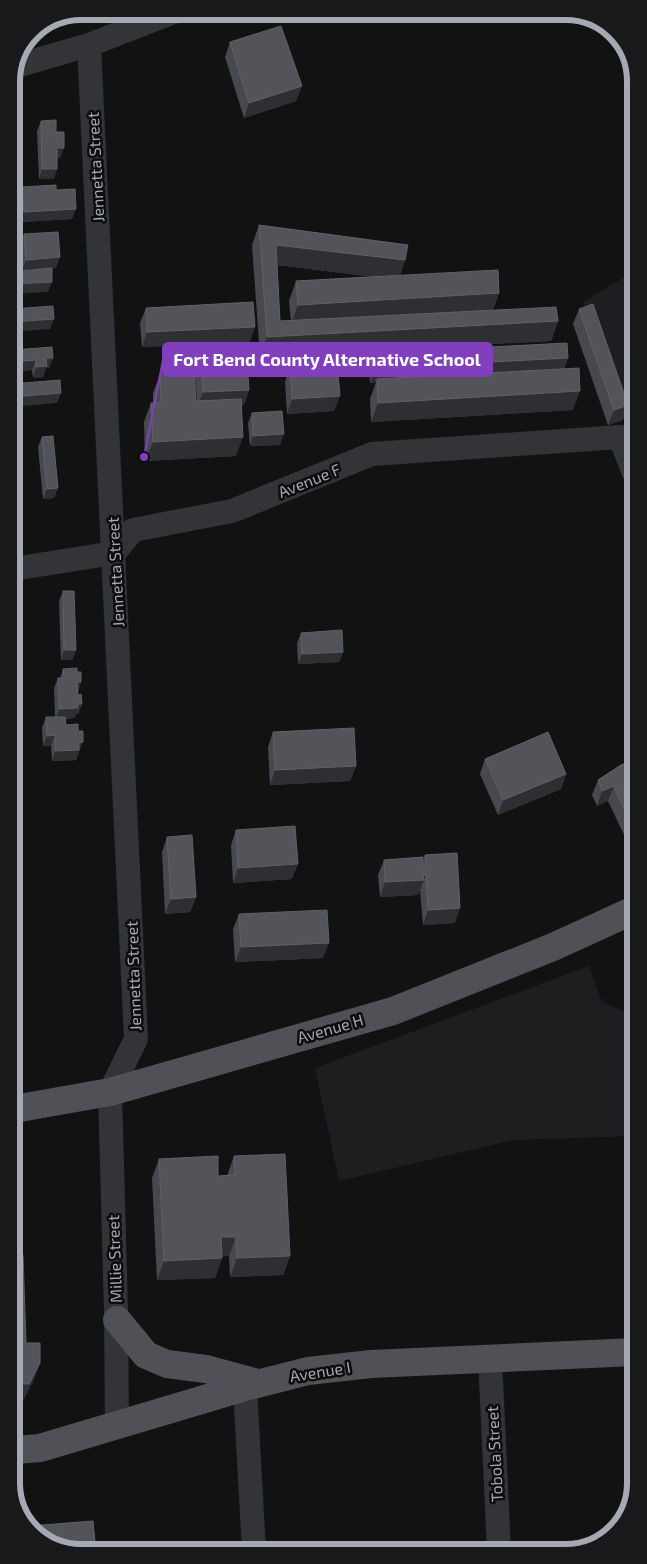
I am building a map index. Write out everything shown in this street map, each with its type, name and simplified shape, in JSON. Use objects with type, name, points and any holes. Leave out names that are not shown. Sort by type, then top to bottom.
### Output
[{"type":"main road","name":"Avenue H","points":[[20,1108],[110,1092],[393,1010],[553,947],[627,913]]},
{"type":"main road","points":[[117,1320],[146,1355],[167,1364],[206,1369],[252,1385]]},
{"type":"main road","name":"Avenue I","points":[[20,1450],[40,1448],[117,1427],[252,1385],[315,1370],[370,1364],[627,1352]]},
{"type":"street","points":[[22,64],[89,45],[153,20]]},
{"type":"street","name":"Jennetta Street","points":[[89,45],[136,1039],[110,1092]]},
{"type":"street","name":"Avenue F","points":[[114,553],[133,530],[232,511],[372,454],[620,437],[627,455]]},
{"type":"street","points":[[20,568],[114,553]]},
{"type":"street","name":"Millie Street","points":[[110,1092],[117,1320],[117,1427]]},
{"type":"street","name":"Tobola Street","points":[[490,1358],[499,1544]]},
{"type":"street","points":[[252,1385],[254,1544]]},
{"type":"shaded area","points":[[627,276],[627,422],[583,302]]},
{"type":"shaded area","points":[[589,966],[602,1002],[627,1012],[627,1136],[513,1140],[339,1181],[315,1068]]},
{"type":"building","points":[[281,26],[302,86],[249,103],[230,42]]},
{"type":"building","points":[[56,120],[56,132],[64,132],[64,148],[57,148],[57,169],[42,169],[41,121]]},
{"type":"building","points":[[56,185],[56,190],[75,189],[76,209],[24,212],[22,187]]},
{"type":"building","points":[[259,225],[408,245],[405,260],[276,245],[280,321],[556,307],[558,321],[267,337]]},
{"type":"building","points":[[58,232],[60,257],[26,260],[24,234]]},
{"type":"building","points":[[52,268],[52,282],[20,284],[20,271]]},
{"type":"building","points":[[498,270],[499,293],[298,305],[296,281]]},
{"type":"building","points":[[253,302],[255,327],[147,332],[146,308]]},
{"type":"building","points":[[593,304],[627,405],[614,410],[579,309]]},
{"type":"building","points":[[53,306],[54,319],[20,321],[20,308]]},
{"type":"building","points":[[567,343],[568,358],[375,368],[375,353]]},
{"type":"building","points":[[52,347],[53,358],[46,358],[47,366],[36,367],[36,360],[20,361],[20,349]]},
{"type":"building","points":[[247,359],[249,390],[203,392],[201,362]]},
{"type":"building","points":[[337,364],[340,396],[292,399],[290,367]]},
{"type":"building","points":[[579,368],[580,391],[378,403],[377,379]]},
{"type":"building","points":[[194,372],[196,401],[241,399],[243,437],[153,442],[151,403],[161,402],[160,374]]},
{"type":"building","points":[[60,380],[61,393],[20,396],[20,383]]},
{"type":"building","points":[[282,411],[284,434],[253,436],[252,413]]},
{"type":"building","points":[[53,436],[58,488],[47,489],[42,437]]},
{"type":"building","points":[[63,591],[74,591],[76,650],[64,650]]},
{"type":"building","points":[[342,630],[343,652],[302,654],[301,633]]},
{"type":"building","points":[[77,668],[77,672],[81,672],[81,682],[77,682],[78,695],[81,694],[82,704],[78,704],[78,708],[59,709],[58,678],[64,678],[63,669]]},
{"type":"building","points":[[46,717],[65,717],[66,725],[78,724],[78,731],[83,731],[83,742],[79,743],[79,750],[55,751],[55,735],[47,736]]},
{"type":"building","points":[[354,728],[356,766],[275,770],[273,732]]},
{"type":"building","points":[[548,732],[566,774],[503,800],[485,759]]},
{"type":"building","points":[[627,763],[627,815],[614,786],[602,791],[598,780]]},
{"type":"building","points":[[295,826],[298,864],[238,868],[236,830]]},
{"type":"building","points":[[192,835],[196,897],[171,899],[167,837]]},
{"type":"building","points":[[457,853],[460,908],[428,910],[426,875],[423,875],[424,880],[385,882],[384,860],[423,857],[423,868],[426,868],[425,855]]},
{"type":"building","points":[[327,910],[329,943],[241,947],[239,914]]},
{"type":"building","points":[[285,1154],[290,1256],[237,1258],[236,1237],[221,1237],[222,1258],[164,1261],[159,1159],[218,1156],[218,1176],[235,1175],[234,1156]]},
{"type":"building","points":[[20,1255],[23,1255],[26,1343],[40,1343],[40,1363],[29,1384],[20,1384]]},
{"type":"building","points":[[93,1521],[95,1544],[77,1544],[61,1541],[37,1525]]},
{"type":"place","name":"Fort Bend County Alternative School","points":[[144,457]]}]
